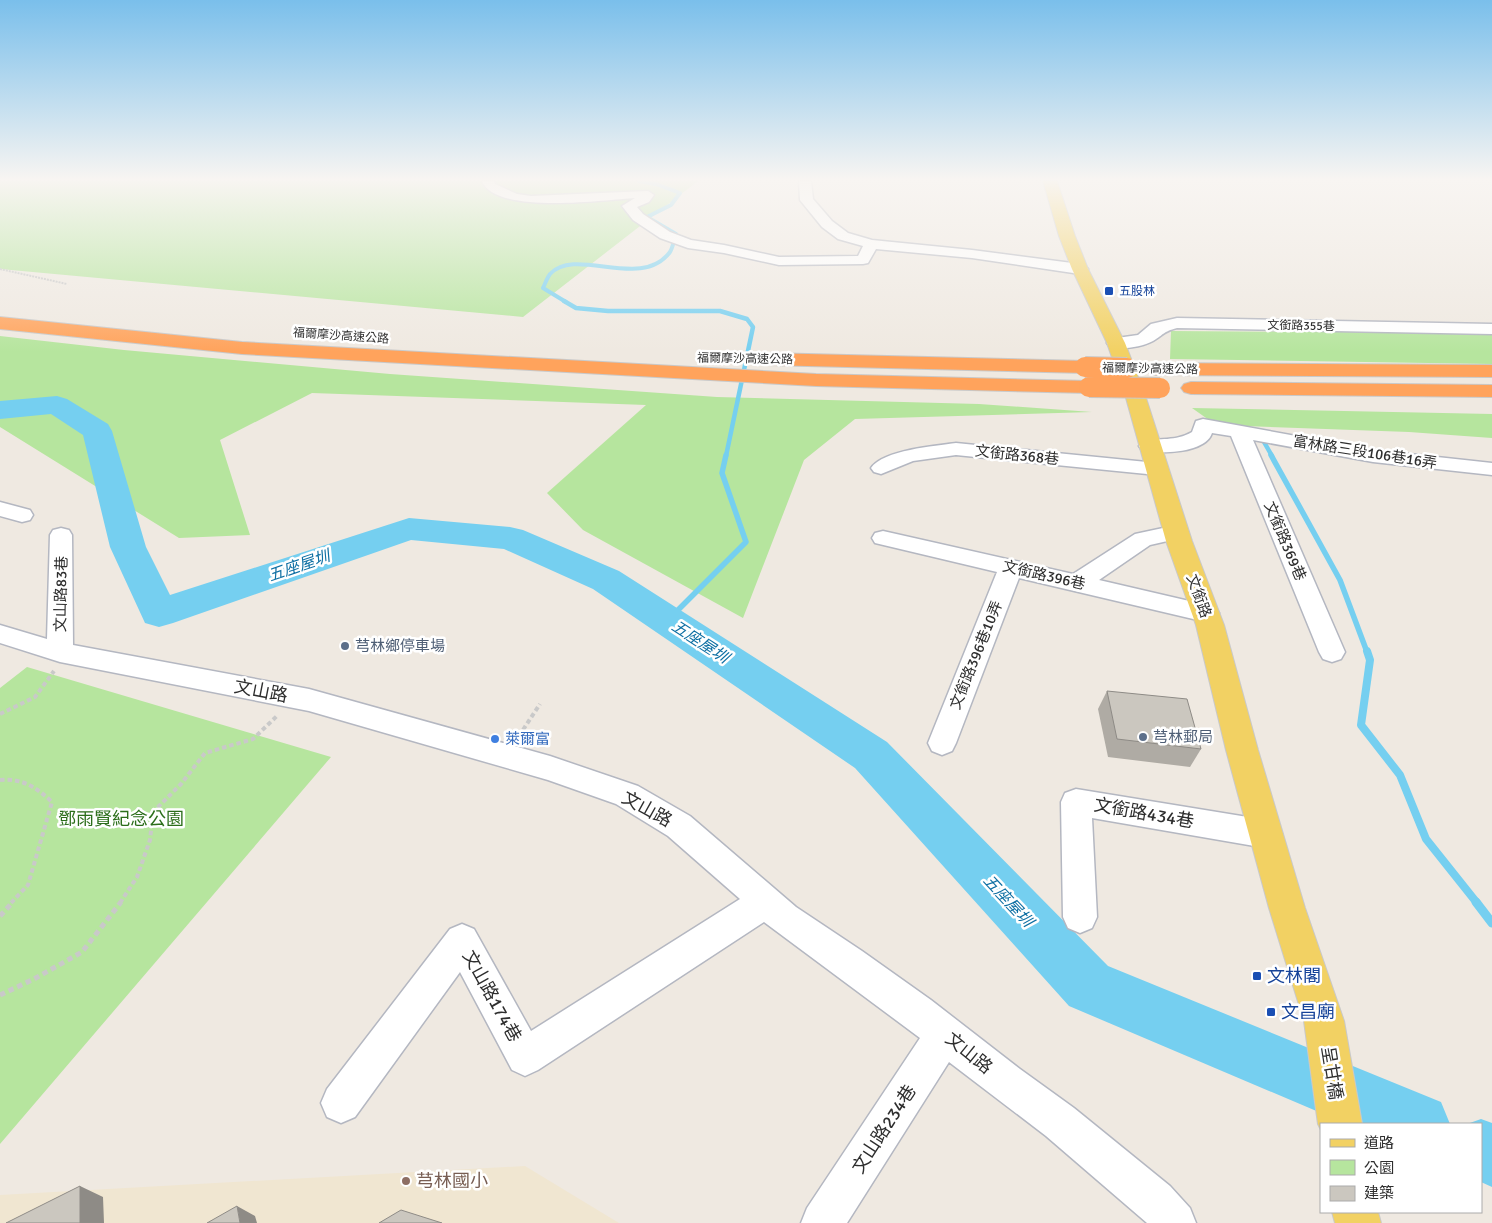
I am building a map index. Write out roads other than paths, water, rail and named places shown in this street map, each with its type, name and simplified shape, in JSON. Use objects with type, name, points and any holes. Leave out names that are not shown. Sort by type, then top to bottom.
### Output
[{"type":"highway","name":"福爾摩沙高速公路","points":[[0,324],[242,348],[817,370],[1158,379],[1492,391]]},
{"type":"highway","name":"福爾摩沙高速公路","points":[[341,336],[676,365]]},
{"type":"highway","name":"福爾摩沙高速公路","points":[[1158,379],[1492,370]]},
{"type":"main road","name":"文銜路","points":[[1068,238],[1080,268],[1116,342],[1136,398],[1177,532],[1206,613],[1242,750],[1287,908],[1324,1021]]},
{"type":"main road","name":"呈甘橋","points":[[1324,1021],[1340,1123]]},
{"type":"street","points":[[673,238],[688,244],[724,248],[779,261],[863,260],[871,244]]},
{"type":"street","points":[[850,238],[871,244],[972,254],[1080,268]]},
{"type":"street","name":"文銜路355巷","points":[[1116,342],[1145,339],[1151,337],[1157,328],[1177,323],[1492,329]]},
{"type":"street","name":"富林路三段106巷16弄","points":[[1153,457],[1186,444],[1202,435],[1203,425],[1372,456],[1492,469]]},
{"type":"street","name":"文銜路369巷","points":[[1238,431],[1332,652]]},
{"type":"street","name":"文銜路368巷","points":[[881,468],[908,456],[956,449],[1153,457]]},
{"type":"street","points":[[0,508],[22,515]]},
{"type":"street","points":[[1078,583],[1143,538],[1177,532]]},
{"type":"street","name":"文山路83巷","points":[[60,652],[62,535]]},
{"type":"street","name":"文銜路396巷","points":[[883,538],[1206,613]]},
{"type":"street","name":"文銜路396巷10弄","points":[[942,743],[1011,568]]},
{"type":"street","name":"文山路","points":[[0,634],[60,652],[296,697],[550,768],[627,795],[679,826],[784,918],[850,963],[945,1034],[1006,1083],[1060,1122],[1155,1201],[1175,1223]]},
{"type":"street","name":"文銜路434巷","points":[[1080,917],[1076,802],[1266,834]]},
{"type":"street","name":"文山路174巷","points":[[341,1104],[462,941],[525,1057],[765,902]]},
{"type":"street","name":"文山路234巷","points":[[822,1223],[945,1034]]},
{"type":"waterway","points":[[566,302],[543,288],[550,274],[561,267],[576,264],[626,269],[643,268],[658,263],[670,252],[675,238]]},
{"type":"waterway","points":[[564,301],[576,308],[608,311],[720,311],[747,319],[753,327],[726,456]]},
{"type":"waterway","name":"五座屋圳","points":[[0,410],[57,405],[97,431],[128,547],[159,613],[409,529],[510,538],[606,580],[871,755],[1089,986],[1417,1123]]},
{"type":"waterway","points":[[1264,442],[1272,456]]},
{"type":"waterway","points":[[667,621],[746,542],[722,473],[726,455]]},
{"type":"waterway","points":[[1271,455],[1340,580],[1367,652]]},
{"type":"waterway","points":[[1367,651],[1370,660],[1361,725],[1400,775],[1426,839],[1477,903]]},
{"type":"waterway","points":[[1476,902],[1492,923]]},
{"type":"waterway","name":"五座屋圳","points":[[1482,1150],[1492,1155]]},
{"type":"place","name":"五股林","points":[[1109,291]]},
{"type":"place","name":"芎林鄉停車場","points":[[345,646]]},
{"type":"place","name":"芎林郵局","points":[[1143,737]]},
{"type":"place","name":"萊爾富","points":[[495,739]]},
{"type":"place","name":"文林閣","points":[[1257,976]]},
{"type":"place","name":"文昌廟","points":[[1271,1012]]},
{"type":"place","name":"芎林國小","points":[[406,1181]]},
{"type":"park label","name":"鄧雨賢紀念公園","points":[[121,819]]}]
